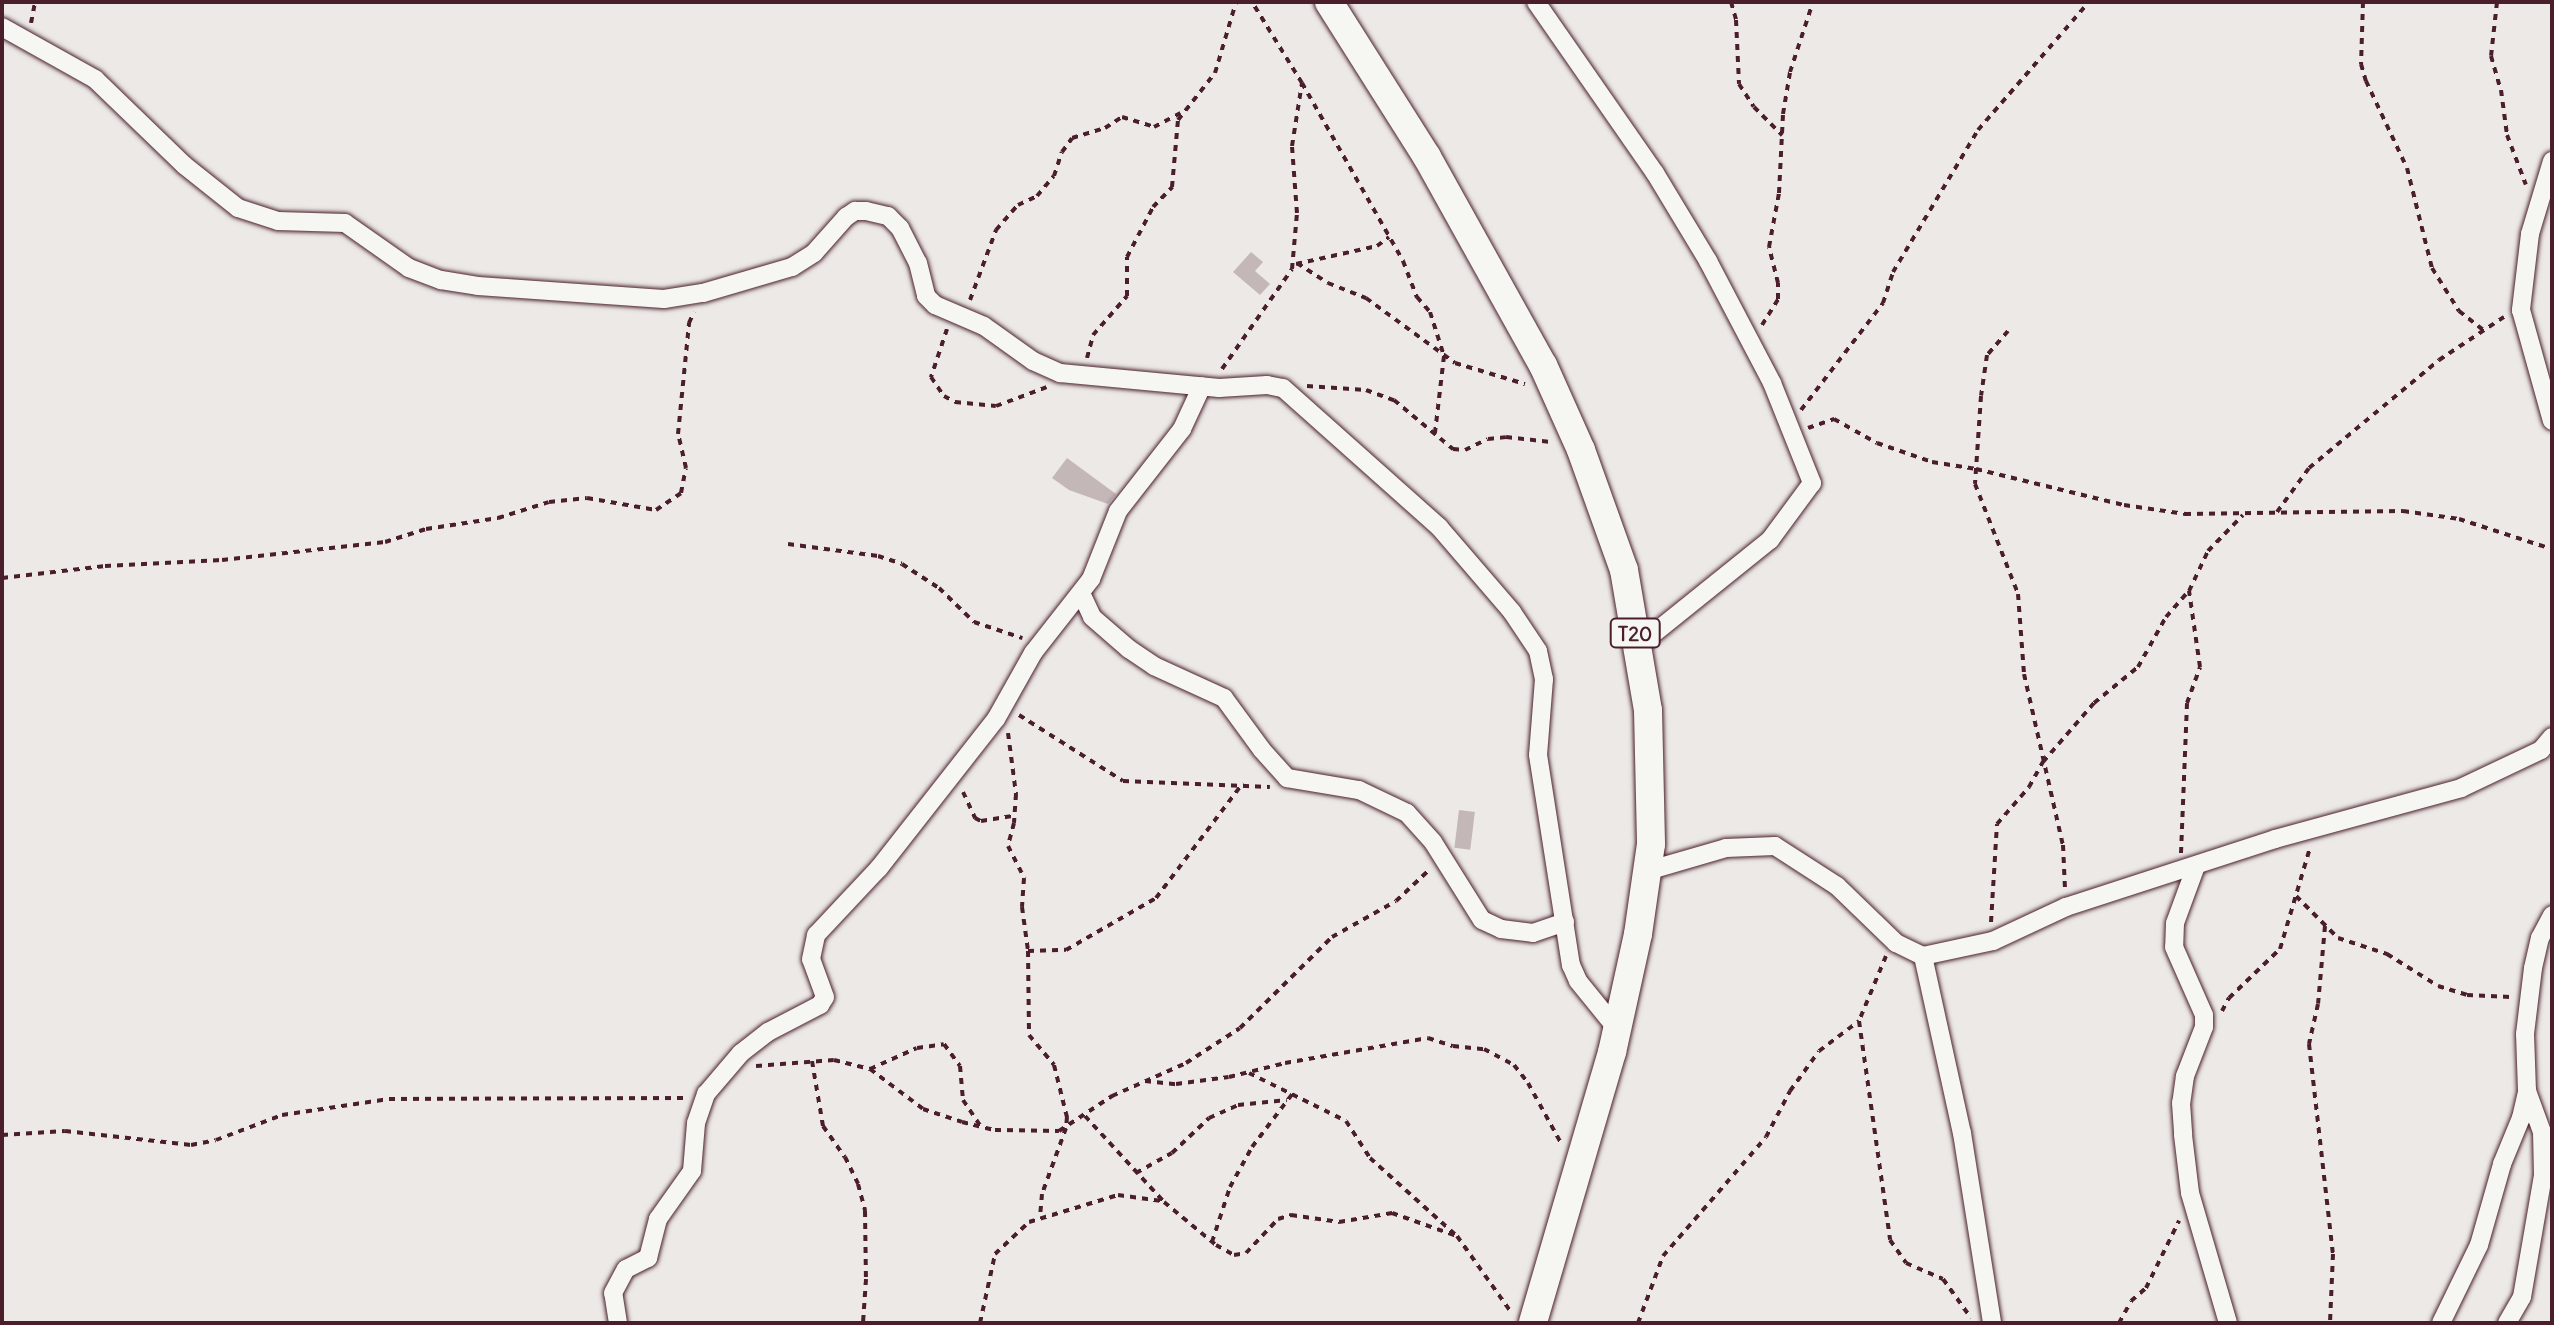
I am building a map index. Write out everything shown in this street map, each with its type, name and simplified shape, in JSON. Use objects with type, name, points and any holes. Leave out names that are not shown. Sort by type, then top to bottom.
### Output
[{"type":"main road","name":"T20","points":[[1329,2],[1427,157],[1555,393],[1581,450],[1624,570],[1648,710],[1651,844],[1638,934],[1578,1177],[1524,1321]]},
{"type":"street","points":[[1536,2],[1655,173],[1748,337],[1793,429],[1812,483],[1799,505],[1770,540],[1637,647]]},
{"type":"street","points":[[2,27],[95,79],[216,193],[255,216],[278,221],[345,223],[409,268],[465,284],[664,299],[703,293],[792,267],[814,253],[846,217],[855,211],[866,211],[888,216],[900,228],[918,263],[926,296],[935,305],[960,314],[1033,361],[1078,376],[1205,387],[1267,385],[1283,388],[1439,527],[1512,612],[1538,651],[1544,679],[1538,755],[1571,965],[1578,981],[1617,1029]]},
{"type":"street","points":[[2552,161],[2530,234],[2521,306],[2552,421]]},
{"type":"street","points":[[618,1323],[613,1293],[626,1269],[648,1258],[658,1219],[692,1171],[696,1123],[706,1094],[741,1053],[768,1032],[820,1005],[825,997],[811,959],[816,935],[879,868],[957,767],[1009,708],[1039,646],[1091,579],[1118,511],[1182,429],[1205,387]]},
{"type":"street","points":[[1081,593],[1092,617],[1129,649],[1166,672],[1224,698],[1287,778],[1359,790],[1383,800],[1422,827],[1482,920],[1501,929],[1533,933],[1565,922]]},
{"type":"street","points":[[1647,871],[1726,848],[1775,846],[1837,886],[1896,943],[1923,956],[1993,941],[2066,907],[2318,827],[2461,788],[2541,750],[2552,737]]},
{"type":"street","points":[[2190,868],[2175,923],[2174,947],[2204,1015],[2204,1027],[2185,1076],[2181,1103],[2190,1193],[2228,1323]]},
{"type":"street","points":[[2507,1323],[2522,1297],[2526,1281],[2531,1233],[2543,1175],[2542,1132],[2527,1091],[2525,1034],[2540,938],[2552,915]]},
{"type":"street","points":[[1923,956],[1962,1133],[1992,1323]]},
{"type":"street","points":[[2441,1323],[2479,1245],[2527,1091]]},
{"type":"path","points":[[1182,112],[1154,127],[1122,117],[1105,128],[1072,138],[1064,146],[1060,167],[1046,186],[1032,200],[1018,205],[996,230],[960,314],[932,368],[933,384],[944,396],[975,405],[996,406],[1078,376],[1093,335],[1127,296],[1127,257],[1153,207],[1172,187],[1178,120],[1215,73],[1236,2]]},
{"type":"path","points":[[1252,2],[1301,80],[1403,261],[1417,297],[1430,312],[1444,356],[1435,433]]},
{"type":"path","points":[[1731,2],[1736,20],[1739,84],[1754,107],[1782,135]]},
{"type":"path","points":[[1748,337],[1772,312],[1778,299],[1778,283],[1769,247],[1779,193],[1782,135],[1790,72],[1813,2]]},
{"type":"path","points":[[1793,429],[1818,384],[1883,303],[1893,272],[1978,130],[2089,2]]},
{"type":"path","points":[[2363,2],[2361,64],[2407,168],[2428,258],[2459,311],[2483,330]]},
{"type":"path","points":[[2497,2],[2491,56],[2501,90],[2507,135],[2536,209]]},
{"type":"path","points":[[1205,387],[1295,264],[1297,213],[1292,186],[1292,146],[1301,80]]},
{"type":"path","points":[[1295,264],[1377,246],[1389,237]]},
{"type":"path","points":[[1295,264],[1328,283],[1366,298],[1465,368],[1555,393]]},
{"type":"path","points":[[2,578],[385,542],[426,529],[498,518],[549,502],[587,498],[656,510],[681,493],[686,468],[678,434],[689,323],[703,293]]},
{"type":"path","points":[[2277,512],[2309,468],[2439,360],[2521,306]]},
{"type":"path","points":[[2008,331],[1987,355],[1975,484],[2018,594],[2024,674],[2063,845],[2066,907]]},
{"type":"path","points":[[1283,388],[1327,385],[1366,390],[1394,400],[1453,449],[1465,450],[1488,439],[1524,436],[1581,450]]},
{"type":"path","points":[[1793,429],[1809,428],[1834,419],[1897,451],[2124,505],[2185,514],[2403,511],[2459,519],[2552,549]]},
{"type":"path","points":[[1993,941],[1991,914],[1997,859],[1995,830],[2029,787],[2043,762],[2094,703],[2138,667],[2166,617],[2189,591],[2208,551],[2243,514]]},
{"type":"path","points":[[788,544],[878,556],[902,564],[939,588],[974,622],[1039,646]]},
{"type":"path","points":[[2189,591],[2200,667],[2187,703],[2188,746],[2180,823],[2190,868]]},
{"type":"path","points":[[1040,1216],[1042,1194],[1066,1128],[1066,1109],[1054,1065],[1029,1035],[1028,951],[1022,907],[1024,878],[1008,846],[1014,816],[1015,783],[1007,739],[1009,708],[1123,781],[1243,783],[1274,788]]},
{"type":"path","points":[[957,767],[975,818],[992,821],[1014,816]]},
{"type":"path","points":[[1028,951],[1066,950],[1156,898],[1243,783]]},
{"type":"path","points":[[2219,1015],[2229,998],[2280,949],[2318,827]]},
{"type":"path","points":[[724,1075],[769,1064],[834,1060],[870,1069],[923,1109],[981,1127],[1046,1131],[1066,1128],[1142,1080],[1186,1063],[1240,1028],[1332,937],[1396,901],[1441,857]]},
{"type":"path","points":[[2296,896],[2338,938],[2387,954],[2452,991],[2529,997]]},
{"type":"path","points":[[2325,926],[2318,1004],[2309,1044],[2333,1254],[2330,1323]]},
{"type":"path","points":[[1896,943],[1872,984],[1859,1021],[1893,1248],[1906,1263],[1943,1279],[1975,1323]]},
{"type":"path","points":[[1638,1323],[1663,1256],[1761,1143],[1790,1091],[1819,1051],[1859,1021]]},
{"type":"path","points":[[1142,1080],[1176,1084],[1416,1037],[1484,1049],[1514,1065],[1528,1083],[1578,1177]]},
{"type":"path","points":[[870,1069],[917,1048],[944,1044],[960,1066],[963,1100],[981,1127]]},
{"type":"path","points":[[812,1061],[823,1126],[845,1157],[858,1184],[865,1211],[863,1323]]},
{"type":"path","points":[[1247,1072],[1346,1121],[1370,1158],[1457,1236],[1524,1321]]},
{"type":"path","points":[[1212,1242],[1230,1187],[1252,1147],[1293,1093]]},
{"type":"path","points":[[2,1135],[65,1131],[191,1145],[216,1140],[282,1115],[389,1099],[552,1096],[669,1100],[706,1094]]},
{"type":"path","points":[[1136,1174],[1172,1153],[1209,1118],[1238,1105],[1287,1100]]},
{"type":"path","points":[[1085,1116],[1164,1202],[1212,1242],[1239,1255],[1246,1253],[1283,1217],[1339,1222],[1379,1212],[1408,1217],[1457,1236]]},
{"type":"path","points":[[2119,1323],[2131,1301],[2146,1288],[2190,1193]]},
{"type":"path","points":[[980,1323],[995,1254],[1002,1243],[1040,1216],[1118,1195],[1164,1202]]},
{"type":"building","points":[[1251,252],[1263,262],[1255,271],[1270,284],[1260,295],[1233,272]]},
{"type":"building","points":[[1067,458],[1116,494],[1108,504],[1069,490],[1052,478]]},
{"type":"building","points":[[1459,810],[1475,812],[1470,850],[1454,848]]}]
